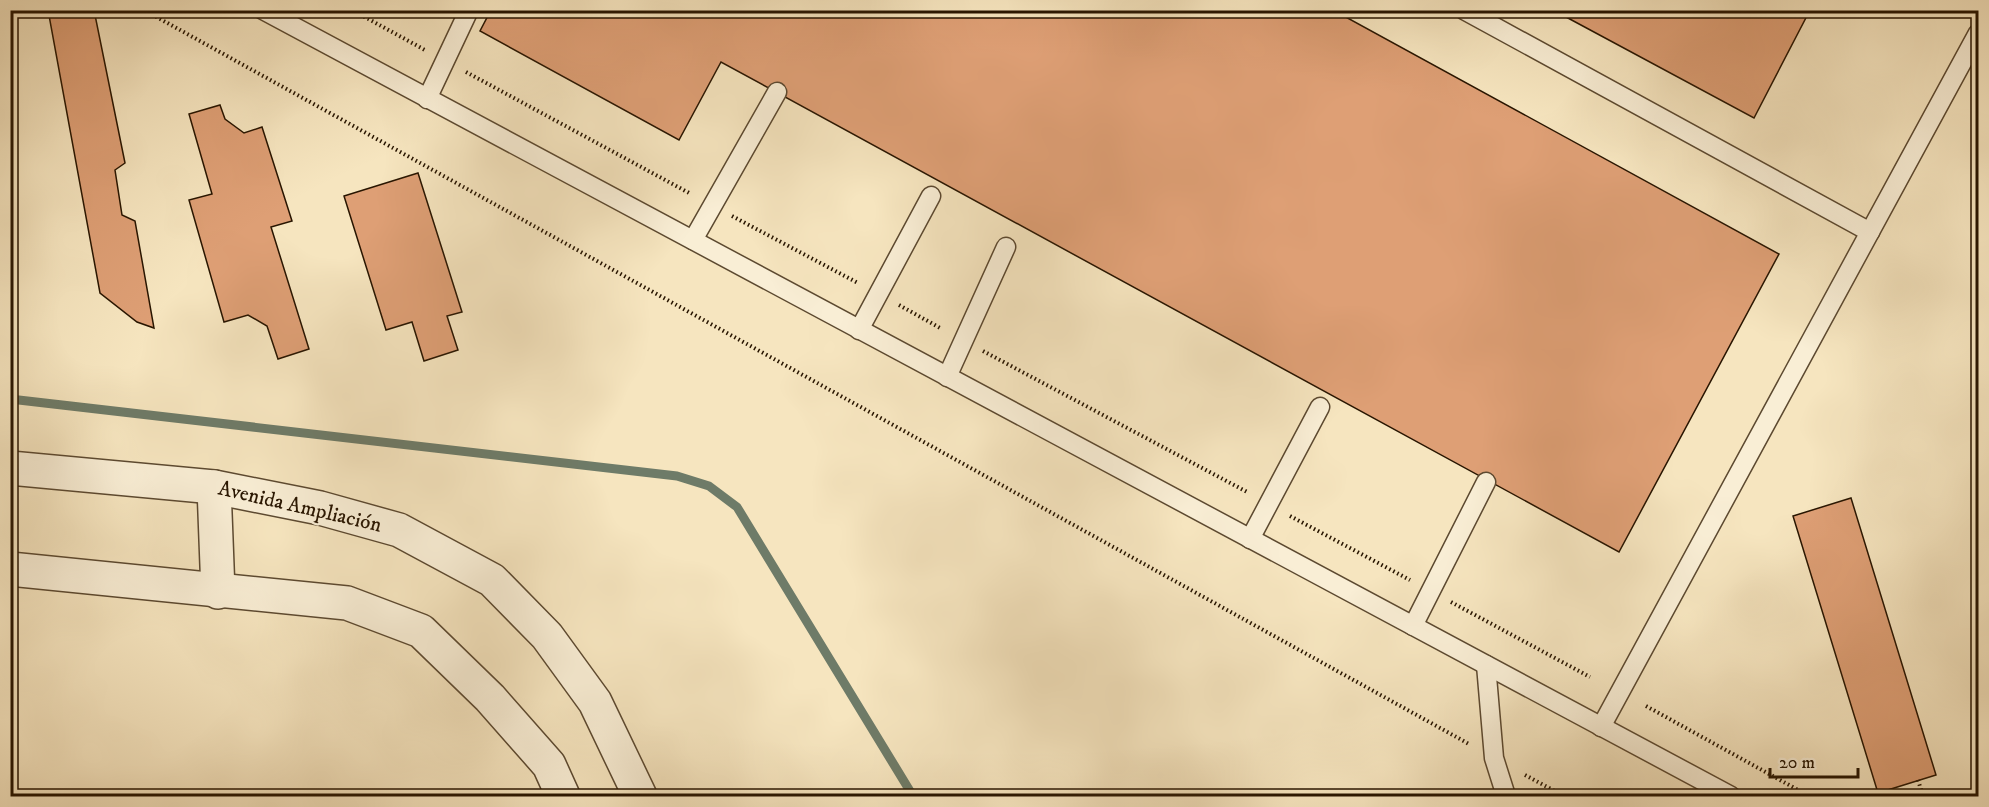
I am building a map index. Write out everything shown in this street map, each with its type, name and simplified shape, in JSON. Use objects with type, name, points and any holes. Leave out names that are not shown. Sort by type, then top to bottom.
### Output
[{"type":"street","name":"Avenida Ampliación","points":[[10,468],[214,487],[320,508],[399,530],[492,580],[547,636],[595,702],[640,796]]},
{"type":"street","points":[[214,487],[218,592]]},
{"type":"street","points":[[10,569],[218,592],[346,603],[421,632],[490,698],[549,765],[563,796]]},
{"type":"lane","points":[[263,10],[1731,796]]},
{"type":"lane","points":[[427,99],[469,10]]},
{"type":"lane","points":[[1464,10],[1870,232]]},
{"type":"lane","points":[[1600,727],[1978,33]]},
{"type":"lane","points":[[693,240],[777,92]]},
{"type":"lane","points":[[860,330],[931,196]]},
{"type":"lane","points":[[947,377],[1006,247]]},
{"type":"lane","points":[[1250,539],[1320,406]]},
{"type":"lane","points":[[1413,626],[1486,482]]},
{"type":"lane","points":[[1486,665],[1494,758],[1506,796]]},
{"type":"path","points":[[144,10],[1564,796]]},
{"type":"path","points":[[1646,706],[1809,796]]},
{"type":"path","points":[[1918,780],[1923,796]]},
{"type":"building","points":[[48,10],[94,10],[125,163],[115,170],[122,215],[135,221],[154,328],[137,322],[100,293]]},
{"type":"building","points":[[491,10],[1333,10],[1779,254],[1619,552],[721,62],[679,140],[480,31]]},
{"type":"building","points":[[1553,10],[1810,10],[1754,118]]},
{"type":"building","points":[[220,105],[225,119],[244,133],[262,127],[292,221],[271,227],[309,349],[278,359],[267,326],[248,315],[224,322],[189,200],[212,194],[189,114]]},
{"type":"building","points":[[418,173],[462,312],[447,316],[458,350],[424,361],[412,322],[386,330],[344,196]]},
{"type":"building","points":[[1851,498],[1936,775],[1878,793],[1793,516]]},
{"type":"waterway","points":[[10,399],[677,476],[709,486],[737,507],[913,796]]}]
